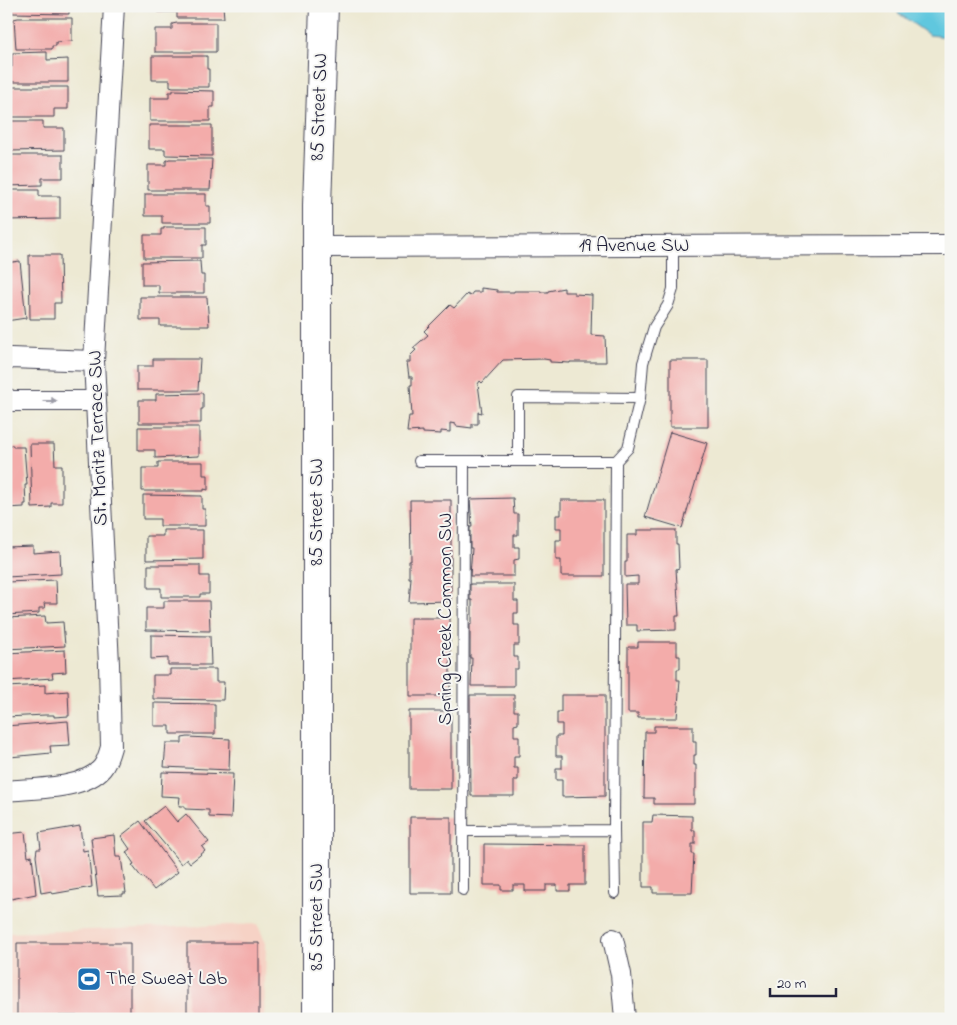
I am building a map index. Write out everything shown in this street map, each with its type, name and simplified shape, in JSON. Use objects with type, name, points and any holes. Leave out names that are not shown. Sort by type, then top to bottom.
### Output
[{"type":"street","name":"St. Moritz Terrace SW","points":[[6,791],[73,784],[85,780],[102,768],[111,747],[109,664],[94,361],[114,6]]},
{"type":"street","name":"85 Street SW","points":[[317,1019],[317,205],[324,6]]},
{"type":"street","name":"19 Avenue SW","points":[[317,247],[951,245]]},
{"type":"street","points":[[6,361],[10,358],[94,361]]},
{"type":"street","points":[[6,398],[11,401],[95,401]]},
{"type":"street","points":[[613,939],[621,974],[625,1019]]},
{"type":"lane","points":[[616,893],[614,830],[616,460],[628,448],[640,398],[643,363],[654,327],[668,305],[673,289],[673,246]]},
{"type":"lane","points":[[518,460],[518,397],[640,398]]},
{"type":"lane","points":[[419,461],[616,460]]},
{"type":"lane","name":"Spring Creek Common SW","points":[[463,890],[464,461]]},
{"type":"lane","points":[[463,831],[614,830]]},
{"type":"shaded area","points":[[258,924],[266,945],[264,1019],[6,1019],[6,933]]},
{"type":"water","points":[[895,6],[951,6],[951,35],[949,37],[929,35],[898,13]]},
{"type":"building","points":[[12,6],[69,6],[69,14],[12,13]]},
{"type":"building","points":[[158,6],[223,6],[224,18],[177,18],[177,12],[158,12]]},
{"type":"building","points":[[72,18],[72,41],[56,42],[56,46],[52,46],[52,49],[16,49],[14,19]]},
{"type":"building","points":[[216,23],[216,52],[155,52],[155,29],[172,29],[172,24]]},
{"type":"building","points":[[47,52],[47,60],[68,59],[68,82],[10,82],[9,67],[12,67],[12,53]]},
{"type":"building","points":[[152,56],[207,56],[209,87],[173,87],[170,86],[170,80],[152,80]]},
{"type":"building","points":[[68,87],[68,109],[54,109],[54,117],[12,117],[12,88]]},
{"type":"building","points":[[173,90],[214,91],[214,107],[210,107],[210,121],[150,121],[150,98],[169,98],[169,92],[173,92]]},
{"type":"building","points":[[9,121],[43,121],[43,128],[64,128],[64,150],[8,151]]},
{"type":"building","points":[[149,125],[212,125],[212,156],[165,155],[165,149],[149,149]]},
{"type":"building","points":[[8,155],[63,155],[63,178],[42,178],[42,185],[6,186]]},
{"type":"building","points":[[169,159],[212,159],[210,190],[148,190],[148,165],[166,165],[166,161]]},
{"type":"building","points":[[6,190],[39,190],[39,196],[60,196],[60,219],[6,220]]},
{"type":"building","points":[[145,194],[206,194],[206,206],[210,206],[210,223],[162,223],[162,216],[145,216]]},
{"type":"building","points":[[164,227],[206,227],[206,245],[202,245],[202,258],[144,258],[144,235],[161,235],[161,229],[164,229]]},
{"type":"building","points":[[29,255],[60,255],[61,303],[54,303],[54,319],[30,319]]},
{"type":"building","points":[[20,261],[26,318],[6,321],[6,263]]},
{"type":"building","points":[[200,261],[201,275],[204,275],[204,293],[159,293],[159,285],[142,285],[142,262]]},
{"type":"building","points":[[481,288],[497,290],[497,292],[548,292],[564,288],[564,292],[592,295],[591,335],[605,336],[606,362],[570,363],[550,362],[550,360],[544,359],[503,360],[482,383],[480,381],[478,384],[482,413],[478,412],[478,424],[472,424],[472,428],[456,426],[456,424],[450,423],[450,432],[441,431],[441,434],[423,433],[423,431],[407,432],[409,416],[412,416],[410,385],[412,385],[412,377],[409,377],[407,362],[410,362],[410,356],[416,350],[413,348],[428,335],[424,331],[450,305],[454,308],[467,294],[470,296],[473,292],[481,292]]},
{"type":"building","points":[[140,297],[207,297],[209,326],[160,326],[160,320],[140,320]]},
{"type":"building","points":[[153,359],[200,359],[198,390],[137,390],[137,366],[153,366]]},
{"type":"building","points":[[670,360],[708,360],[708,427],[670,427]]},
{"type":"building","points":[[203,393],[201,423],[139,423],[139,400],[156,400],[156,394]]},
{"type":"building","points":[[138,427],[199,427],[199,456],[155,458],[155,450],[138,450]]},
{"type":"building","points":[[670,432],[707,443],[682,528],[645,517]]},
{"type":"building","points":[[30,444],[54,444],[55,465],[62,465],[62,503],[51,503],[51,507],[32,508]]},
{"type":"building","points":[[6,445],[24,447],[27,485],[25,485],[26,504],[24,504],[24,507],[7,508],[6,505]]},
{"type":"building","points":[[158,462],[203,462],[203,475],[208,475],[208,490],[142,491],[142,468],[158,468]]},
{"type":"building","points":[[143,495],[202,496],[202,509],[205,509],[205,526],[160,526],[160,519],[143,519]]},
{"type":"building","points":[[513,498],[514,514],[518,514],[518,535],[514,535],[514,547],[519,547],[519,559],[514,560],[514,576],[470,576],[472,548],[470,548],[470,527],[472,527],[470,499]]},
{"type":"building","points":[[410,500],[451,500],[451,601],[409,602],[411,578],[409,578],[409,561],[411,561]]},
{"type":"building","points":[[561,500],[604,500],[604,576],[561,576],[561,560],[556,560],[556,540],[561,540],[561,528],[556,528],[556,515],[561,515]]},
{"type":"building","points":[[163,530],[203,530],[203,559],[146,560],[146,536],[163,536]]},
{"type":"building","points":[[637,530],[676,530],[679,568],[676,569],[679,616],[676,616],[676,630],[637,631],[637,625],[626,625],[625,584],[638,584],[638,576],[625,577],[627,535],[637,535]]},
{"type":"building","points":[[33,546],[33,553],[60,551],[61,574],[6,577],[6,547]]},
{"type":"building","points":[[148,565],[200,565],[200,576],[209,576],[209,594],[200,594],[200,597],[161,597],[161,588],[148,588]]},
{"type":"building","points":[[56,580],[57,603],[44,603],[45,608],[39,608],[39,613],[6,615],[6,582]]},
{"type":"building","points":[[470,584],[514,584],[514,601],[518,601],[518,613],[514,613],[514,625],[519,625],[519,645],[514,645],[514,657],[518,657],[518,669],[514,669],[514,686],[471,686],[470,624],[472,624],[472,600],[470,600]]},
{"type":"building","points":[[164,601],[209,601],[210,631],[146,630],[146,608],[164,608]]},
{"type":"building","points":[[45,616],[46,623],[63,622],[65,646],[6,649],[6,618]]},
{"type":"building","points":[[410,618],[450,618],[450,696],[410,696]]},
{"type":"building","points":[[151,635],[210,636],[211,665],[168,665],[168,658],[151,659]]},
{"type":"building","points":[[638,642],[677,642],[677,656],[680,656],[680,669],[677,669],[677,680],[680,680],[677,718],[638,718],[638,713],[628,713],[628,647],[638,647]]},
{"type":"building","points":[[65,650],[66,672],[52,673],[53,678],[6,681],[6,653]]},
{"type":"building","points":[[170,669],[216,669],[216,682],[224,682],[223,700],[153,699],[153,675],[170,675]]},
{"type":"building","points":[[45,685],[45,693],[68,691],[69,716],[6,717],[6,687]]},
{"type":"building","points":[[470,695],[514,695],[514,711],[518,711],[518,724],[514,725],[514,736],[519,736],[519,756],[514,756],[514,768],[518,768],[518,780],[514,780],[514,796],[471,796]]},
{"type":"building","points":[[561,695],[605,695],[605,796],[562,797],[562,780],[556,780],[556,768],[562,768],[562,756],[556,756],[556,736],[562,736],[562,724],[557,724],[557,712],[561,712]]},
{"type":"building","points":[[154,703],[215,704],[215,734],[170,734],[170,726],[154,726]]},
{"type":"building","points":[[409,711],[451,711],[451,789],[409,789]]},
{"type":"building","points":[[68,721],[70,745],[50,746],[51,753],[10,757],[8,755],[6,726]]},
{"type":"building","points":[[654,726],[693,726],[693,741],[696,741],[696,755],[694,755],[696,789],[694,789],[694,804],[654,804],[654,798],[644,798],[645,732],[654,732]]},
{"type":"building","points":[[182,738],[230,739],[229,770],[164,767],[166,743],[182,743]]},
{"type":"building","points":[[162,772],[233,774],[231,818],[209,817],[209,810],[185,809],[185,806],[179,806],[180,797],[161,796]]},
{"type":"building","points":[[164,806],[177,822],[186,814],[209,842],[202,847],[205,851],[190,863],[187,859],[181,864],[145,821]]},
{"type":"building","points":[[653,815],[692,816],[695,844],[692,844],[692,854],[694,854],[692,893],[653,893],[653,887],[643,887],[643,822],[652,822]]},
{"type":"building","points":[[410,817],[451,817],[451,893],[410,893]]},
{"type":"building","points":[[140,821],[178,872],[154,890],[132,865],[134,864],[126,852],[130,849],[121,836]]},
{"type":"building","points":[[80,826],[83,851],[88,850],[92,887],[52,894],[52,891],[41,893],[36,856],[37,849],[41,849],[39,833]]},
{"type":"building","points":[[25,832],[28,857],[32,856],[36,894],[11,899],[10,896],[10,899],[6,899],[6,834]]},
{"type":"building","points":[[114,835],[116,857],[121,857],[126,893],[123,893],[123,895],[98,896],[91,838]]},
{"type":"building","points":[[484,844],[585,845],[585,885],[570,885],[570,891],[557,891],[557,885],[546,885],[546,891],[525,891],[525,885],[513,885],[513,890],[501,890],[501,885],[484,885]]},
{"type":"building","points":[[17,943],[130,943],[130,1016],[17,1016]]},
{"type":"building","points":[[187,943],[259,943],[259,1019],[187,1019]]},
{"type":"place","name":"The Sweat Lab","points":[[89,979]]}]
